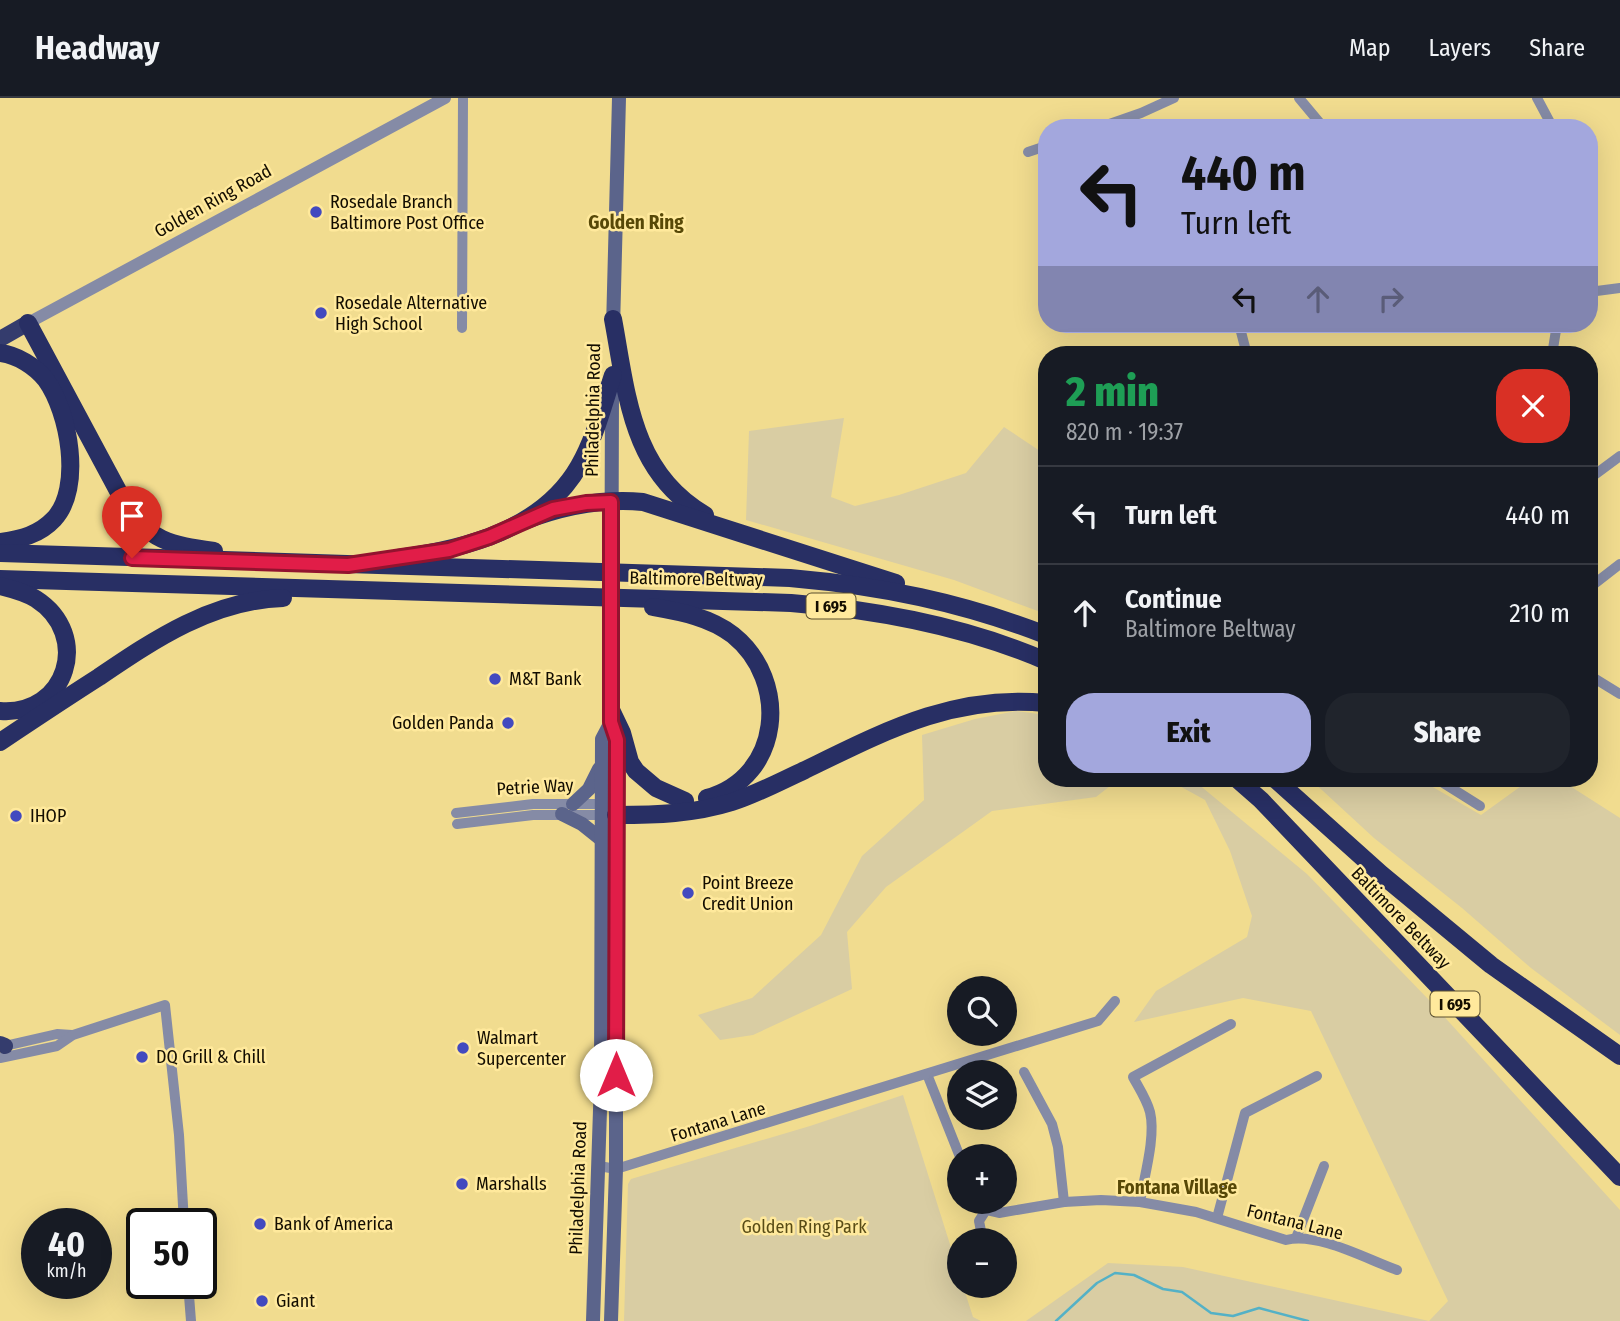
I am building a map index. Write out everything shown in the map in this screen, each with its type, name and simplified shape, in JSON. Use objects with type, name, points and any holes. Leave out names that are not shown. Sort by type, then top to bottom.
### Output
[{"type":"highway","points":[[614,319],[629,409],[652,465],[674,491],[699,511],[732,531]]},
{"type":"highway","name":"Golden Ring Road","points":[[0,339],[23,326]]},
{"type":"highway","points":[[0,542],[26,537],[54,519],[67,497],[70,473],[66,435],[60,412],[23,326]]},
{"type":"highway","points":[[23,326],[124,502],[148,532],[165,542],[290,563]]},
{"type":"highway","points":[[0,354],[24,361],[45,379]]},
{"type":"highway","points":[[523,521],[555,496],[579,466],[592,440],[612,375]]},
{"type":"highway","points":[[348,565],[449,550],[568,506],[630,501],[652,504],[868,573],[930,598]]},
{"type":"highway","name":"Baltimore Beltway","points":[[0,553],[790,578],[848,584],[930,598],[994,615],[1038,632]]},
{"type":"highway","name":"Baltimore Beltway","points":[[0,579],[725,600],[855,608],[964,632],[1038,658]]},
{"type":"highway","points":[[0,586],[26,593],[45,606],[62,628],[68,653],[61,678],[44,699],[21,710],[0,711]]},
{"type":"highway","points":[[0,742],[165,634],[205,615],[268,598],[419,592]]},
{"type":"highway","points":[[608,598],[687,613],[715,623],[731,634],[754,657],[764,678],[770,705],[764,750],[745,778],[732,789],[707,798],[609,809]]},
{"type":"highway","points":[[609,809],[683,813],[731,803],[896,726],[945,709],[1008,701],[1038,703]]},
{"type":"highway","points":[[611,716],[622,733],[627,753],[636,771],[656,788],[685,801]]},
{"type":"highway","points":[[1232,787],[1298,841]]},
{"type":"highway","name":"Baltimore Beltway","points":[[1246,787],[1617,1175]]},
{"type":"highway","name":"Baltimore Beltway","points":[[1284,787],[1381,874],[1522,989],[1620,1056]]},
{"type":"highway","points":[[1479,954],[1513,974],[1620,1048]]},
{"type":"main road","name":"Philadelphia Road","points":[[593,1321],[599,1166],[602,840],[609,809],[617,740],[611,716],[610,539],[619,98]]},
{"type":"main road","name":"Philadelphia Road","points":[[611,716],[602,739],[602,765],[609,809],[616,1169],[611,1321]]},
{"type":"main road","points":[[573,804],[589,789],[602,765]]},
{"type":"main road","points":[[562,814],[578,821],[602,840]]},
{"type":"street","name":"Golden Ring Road","points":[[23,326],[445,98]]},
{"type":"street","points":[[462,328],[463,98]]},
{"type":"street","points":[[1123,119],[1174,98]]},
{"type":"street","points":[[1299,98],[1316,119]]},
{"type":"street","points":[[1537,98],[1548,119]]},
{"type":"street","points":[[1028,152],[1038,149]]},
{"type":"street","points":[[1598,291],[1620,288]]},
{"type":"street","points":[[1598,472],[1620,456]]},
{"type":"street","points":[[1598,582],[1620,564]]},
{"type":"street","points":[[1598,680],[1619,691]]},
{"type":"street","points":[[1450,787],[1480,806]]},
{"type":"street","name":"Petrie Way","points":[[456,813],[533,804],[573,804],[609,809]]},
{"type":"street","name":"Petrie Way","points":[[457,824],[609,809]]},
{"type":"street","name":"Fontana Lane","points":[[599,1166],[616,1169],[1098,1021],[1115,1001]]},
{"type":"street","points":[[1,1049],[57,1034],[73,1035],[165,1005],[183,1208]]},
{"type":"street","points":[[1140,1202],[1151,1117],[1148,1105],[1133,1077],[1231,1024]]},
{"type":"street","points":[[1024,1072],[1052,1124],[1058,1147],[1064,1202]]},
{"type":"street","points":[[927,1074],[955,1144]]},
{"type":"street","points":[[1217,1218],[1245,1113],[1317,1076]]},
{"type":"street","points":[[1296,1238],[1324,1166]]},
{"type":"street","name":"Fontana Lane","points":[[1017,1210],[1064,1202],[1101,1200],[1179,1208],[1286,1240],[1313,1239],[1397,1270]]},
{"type":"street","points":[[189,1299],[191,1321]]},
{"type":"green space","points":[[844,418],[831,497],[855,506],[966,473],[1004,427],[1038,450],[1038,611],[954,580],[746,520],[749,431]]},
{"type":"green space","points":[[1016,711],[1038,714],[1038,787],[1109,787],[1096,797],[992,811],[886,887],[847,932],[852,989],[753,1035],[720,1040],[698,1015],[752,998],[821,935],[862,856],[924,800],[922,735],[975,719]]},
{"type":"green space","points":[[1181,787],[1202,787],[1307,874],[1429,1000],[1620,1210],[1620,1321],[1429,1321],[1448,1301],[1311,1011],[1243,998],[1134,1022],[1156,991],[1247,937],[1252,916],[1230,851],[1205,800]]},
{"type":"green space","points":[[1319,787],[1433,787],[1481,815],[1520,787],[1572,787],[1620,818],[1620,1035],[1531,968],[1462,908],[1374,838]]},
{"type":"green space","name":"Golden Ring Park","points":[[903,1095],[947,1235],[947,1298],[967,1298],[973,1317],[981,1321],[624,1321],[628,1184],[631,1179],[810,1126]]},
{"type":"green space","points":[[1108,1263],[1183,1267],[1429,1321],[1026,1321]]},
{"type":"waterway","points":[[1056,1321],[1097,1283],[1115,1273],[1134,1275],[1163,1289],[1182,1292],[1211,1313],[1233,1316],[1259,1308],[1308,1321]]},
{"type":"place","name":"Rosedale Branch Baltimore Post Office","points":[[316,212]]},
{"type":"place","name":"Rosedale Alternative High School","points":[[321,313]]},
{"type":"place","name":"M&T Bank","points":[[495,679]]},
{"type":"place","name":"Golden Panda","points":[[508,723]]},
{"type":"place","name":"IHOP","points":[[16,816]]},
{"type":"place","name":"Point Breeze Credit Union","points":[[688,893]]},
{"type":"place","name":"Walmart Supercenter","points":[[463,1048]]},
{"type":"place","name":"DQ Grill & Chill","points":[[142,1057]]},
{"type":"place","name":"Marshalls","points":[[462,1184]]},
{"type":"place","name":"Bank of America","points":[[260,1224]]},
{"type":"place","name":"Giant","points":[[262,1301]]},
{"type":"district","name":"Golden Ring","points":[[636,222]]},
{"type":"district","name":"Fontana Village","points":[[1177,1187]]},
{"type":"route","points":[[132,558],[348,565],[449,550],[508,530],[553,509],[611,502],[611,722],[617,740],[616,1075]]}]
